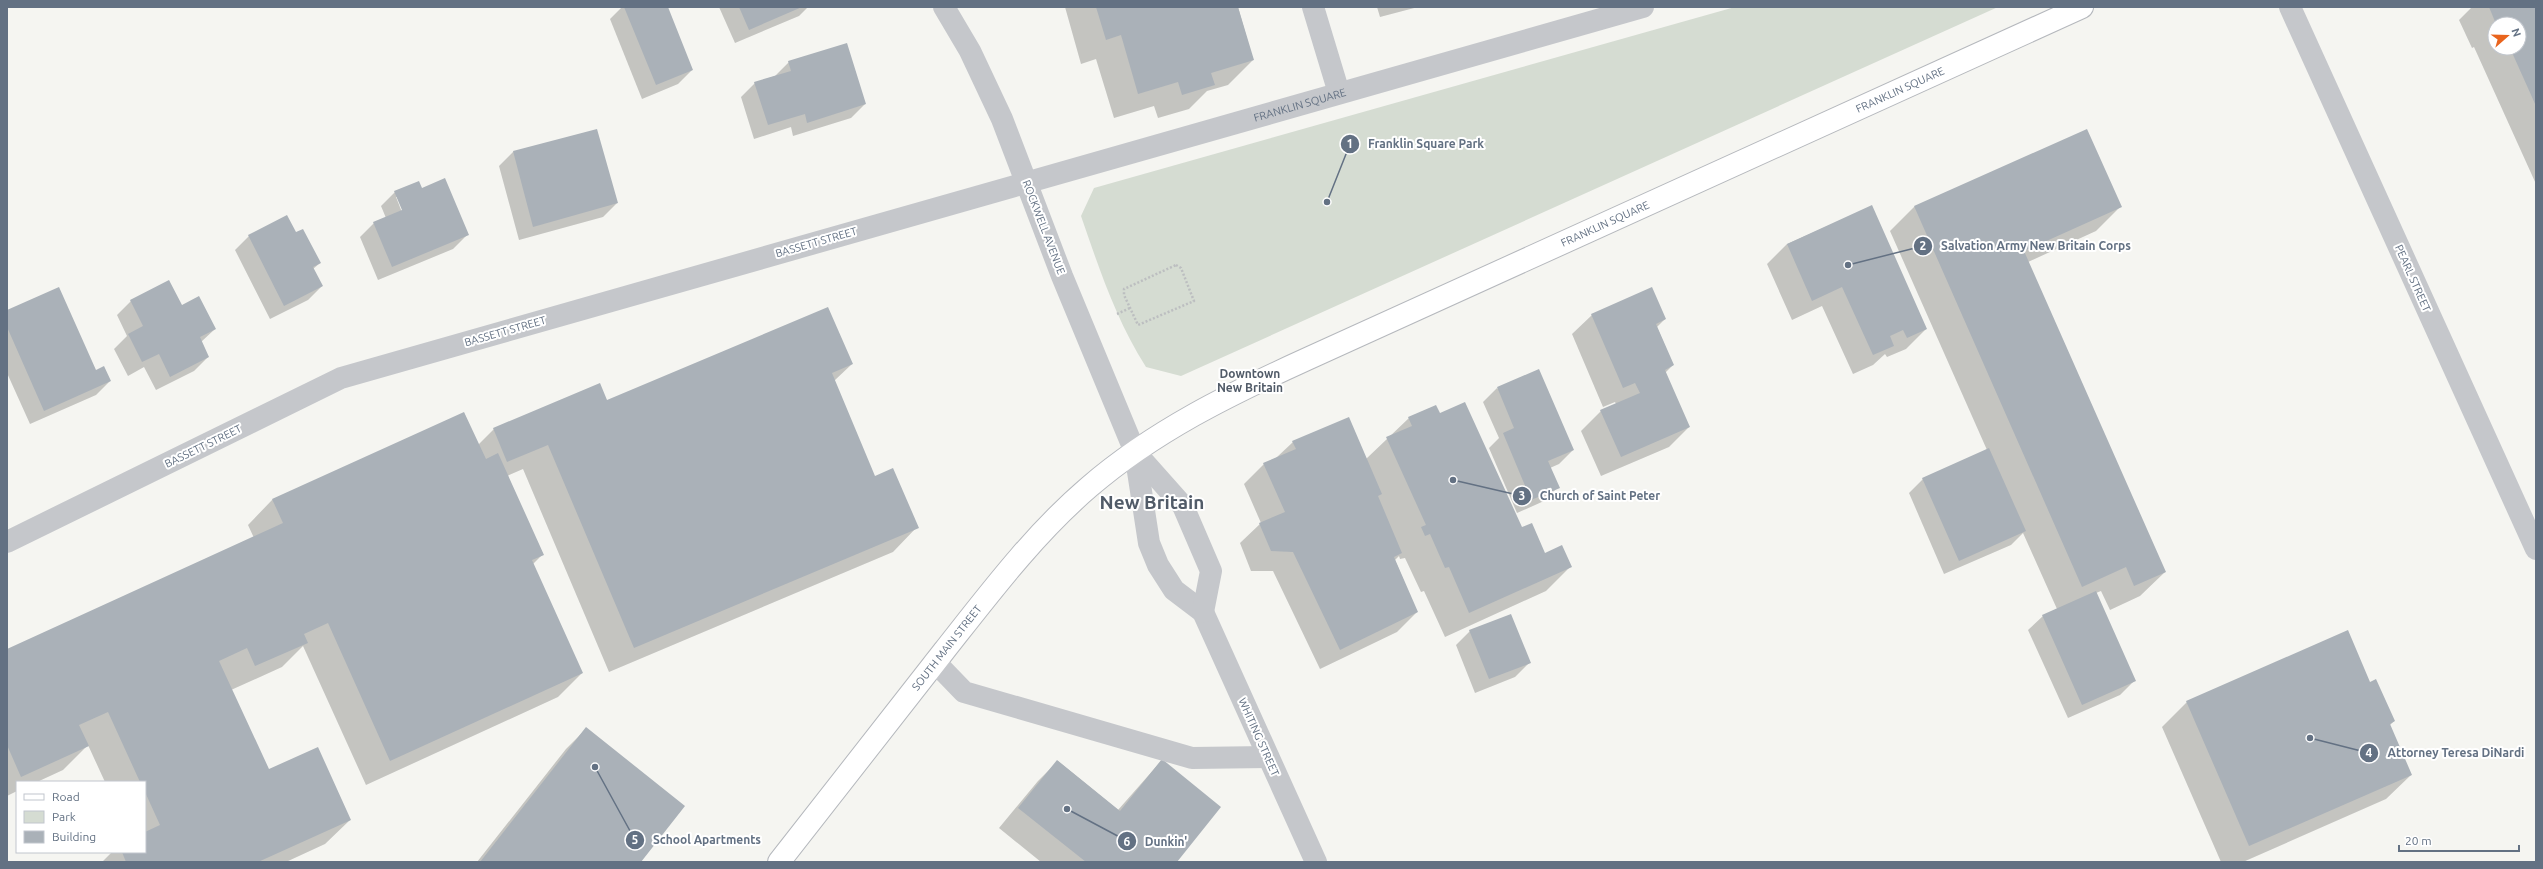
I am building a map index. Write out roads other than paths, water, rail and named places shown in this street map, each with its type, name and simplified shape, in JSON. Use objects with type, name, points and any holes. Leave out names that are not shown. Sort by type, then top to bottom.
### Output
[{"type":"main road","name":"FRANKLIN SQUARE","points":[[1135,452],[1192,415],[1267,377],[2082,7]]},
{"type":"main road","name":"SOUTH MAIN STREET","points":[[779,862],[936,662],[1051,523],[1090,486],[1135,452]]},
{"type":"street","name":"ROCKWELL AVENUE","points":[[944,7],[981,72],[1027,182],[1062,276],[1135,452]]},
{"type":"street","points":[[1312,7],[1339,93]]},
{"type":"street","name":"FRANKLIN SQUARE","points":[[1027,182],[1643,7]]},
{"type":"street","name":"PEARL STREET","points":[[2290,7],[2536,549]]},
{"type":"street","name":"BASSETT STREET","points":[[7,542],[341,378],[1027,182]]},
{"type":"street","points":[[1135,452],[1182,506],[1211,571],[1203,612]]},
{"type":"street","name":"WHITING STREET","points":[[1135,452],[1146,537],[1152,551],[1174,590],[1203,612],[1316,862]]},
{"type":"street","points":[[936,662],[964,692],[1192,758],[1268,757]]},
{"type":"place","name":"Franklin Square Park","points":[[1327,202]]},
{"type":"place","name":"Salvation Army New Britain Corps","points":[[1848,265]]},
{"type":"place","name":"Church of Saint Peter","points":[[1453,480]]},
{"type":"place","name":"Attorney Teresa DiNardi","points":[[2310,738]]},
{"type":"place","name":"School Apartments","points":[[595,767]]},
{"type":"place","name":"Dunkin'","points":[[1067,809]]},
{"type":"district","name":"Downtown New Britain","points":[[1250,380]]},
{"type":"district","name":"New Britain","points":[[1152,502]]}]
